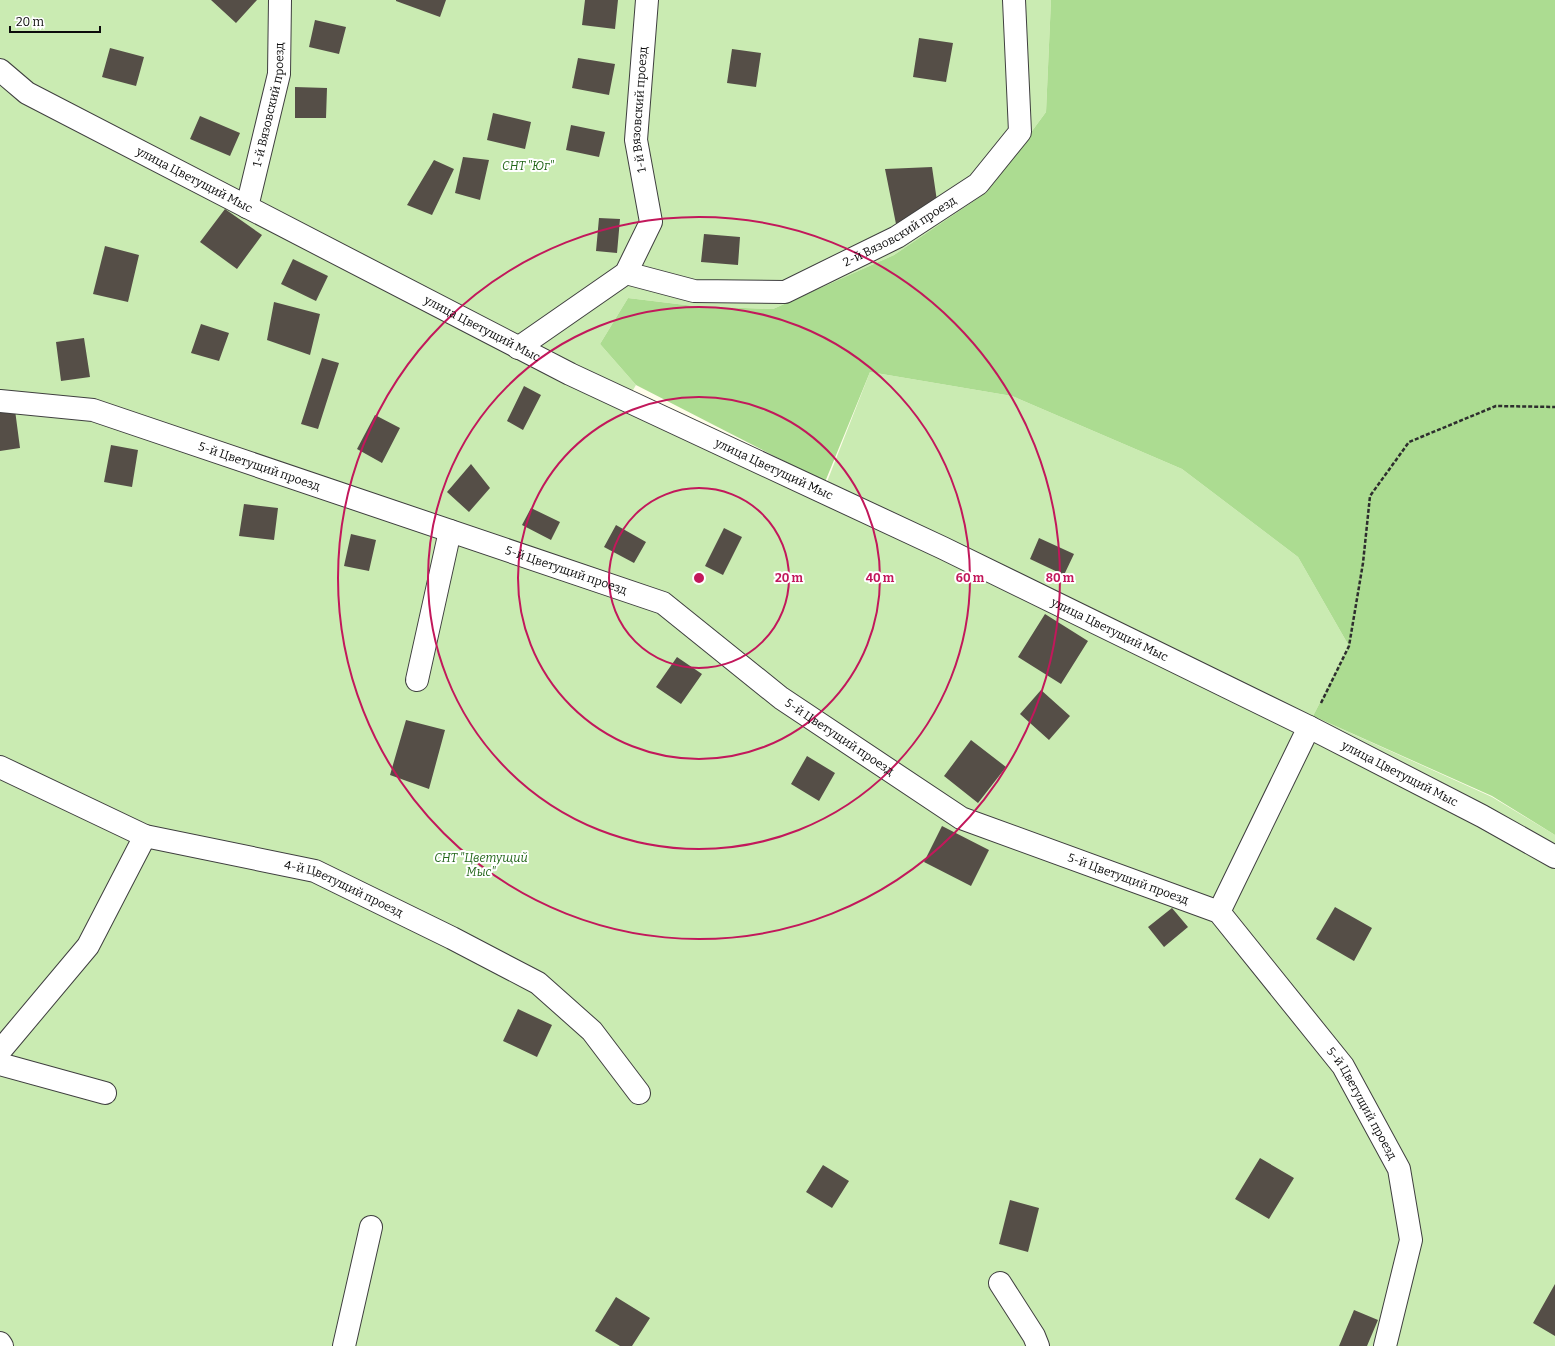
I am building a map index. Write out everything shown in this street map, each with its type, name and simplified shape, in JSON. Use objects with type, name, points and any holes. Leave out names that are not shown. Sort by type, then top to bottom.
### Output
[{"type":"street","name":"1-й Вязовский проезд","points":[[247,207],[279,74],[280,0]]},
{"type":"street","name":"1-й Вязовский проезд","points":[[518,348],[626,273],[651,222],[636,140],[647,0]]},
{"type":"street","name":"2-й Вязовский проезд","points":[[626,273],[694,291],[785,292],[897,237],[978,184],[1020,132],[1014,0]]},
{"type":"street","name":"улица Цветущий Мыс","points":[[0,70],[27,93],[518,348],[570,374],[943,548],[1309,727],[1482,816],[1555,857]]},
{"type":"street","name":"5-й Цветущий проезд","points":[[0,401],[93,410],[663,603],[781,698],[961,818],[1219,912],[1343,1066],[1399,1169],[1411,1240],[1388,1341],[1385,1346]]},
{"type":"street","points":[[417,680],[450,531]]},
{"type":"street","points":[[1219,912],[1309,727]]},
{"type":"street","name":"4-й Цветущий проезд","points":[[0,767],[144,836],[315,871],[452,938],[538,983],[592,1031],[639,1094]]},
{"type":"street","points":[[0,1051],[88,946],[144,836]]},
{"type":"street","points":[[0,1064],[105,1093]]},
{"type":"street","points":[[344,1346],[371,1227]]},
{"type":"street","points":[[1000,1283],[1034,1336],[1038,1346]]},
{"type":"path","points":[[1309,727],[1349,646],[1363,563],[1370,496],[1409,442],[1496,406],[1555,407]]},
{"type":"green space","name":"СНТ \"Цветущий Мыс\"","points":[[0,0],[1051,0],[1046,112],[987,192],[894,255],[773,309],[694,306],[628,298],[600,344],[636,385],[627,400],[823,492],[870,372],[1012,396],[1182,469],[1298,557],[1349,646],[1313,716],[1492,797],[1555,835],[1555,1346],[0,1346]]},
{"type":"green space","points":[[1051,0],[1555,0],[1555,835],[1492,796],[1313,716],[1349,646],[1298,557],[1182,469],[1012,396],[870,372],[825,482],[636,385],[600,344],[628,298],[694,306],[773,309],[894,255],[987,192],[1046,112]]},
{"type":"building","points":[[211,0],[257,0],[236,23]]},
{"type":"building","points":[[396,0],[446,0],[440,17]]},
{"type":"building","points":[[585,0],[618,0],[615,29],[582,25]]},
{"type":"building","points":[[315,20],[346,27],[339,54],[309,47]]},
{"type":"building","points":[[919,38],[953,43],[946,82],[913,77]]},
{"type":"building","points":[[110,48],[144,57],[136,86],[102,77]]},
{"type":"building","points":[[732,49],[761,53],[756,87],[727,83]]},
{"type":"building","points":[[578,58],[615,64],[609,95],[572,88]]},
{"type":"building","points":[[295,87],[327,88],[326,118],[295,118]]},
{"type":"building","points":[[493,113],[531,122],[525,149],[487,140]]},
{"type":"building","points":[[200,116],[240,133],[230,156],[190,139]]},
{"type":"building","points":[[571,125],[605,132],[599,157],[566,150]]},
{"type":"building","points":[[463,157],[489,160],[480,200],[455,193]]},
{"type":"building","points":[[434,160],[454,169],[432,215],[407,205]]},
{"type":"building","points":[[932,167],[937,201],[897,229],[885,169]]},
{"type":"building","points":[[225,209],[262,235],[237,269],[200,242]]},
{"type":"building","points":[[599,218],[620,219],[617,253],[596,251]]},
{"type":"building","points":[[704,234],[740,237],[738,265],[701,262]]},
{"type":"building","points":[[105,246],[139,255],[128,302],[93,294]]},
{"type":"building","points":[[293,259],[328,276],[316,301],[281,284]]},
{"type":"building","points":[[274,302],[320,314],[310,355],[267,340]]},
{"type":"building","points":[[201,324],[229,333],[219,361],[191,353]]},
{"type":"building","points":[[84,338],[90,377],[61,381],[56,342]]},
{"type":"building","points":[[322,358],[339,363],[318,429],[301,424]]},
{"type":"building","points":[[524,386],[541,395],[523,430],[507,421]]},
{"type":"building","points":[[15,410],[20,448],[0,451],[0,412]]},
{"type":"building","points":[[375,415],[400,428],[382,463],[357,449]]},
{"type":"building","points":[[111,445],[138,450],[132,487],[104,482]]},
{"type":"building","points":[[471,464],[490,488],[469,512],[447,492]]},
{"type":"building","points":[[244,504],[278,508],[274,540],[239,536]]},
{"type":"building","points":[[531,508],[560,522],[551,540],[522,525]]},
{"type":"building","points":[[616,525],[646,542],[634,563],[604,547]]},
{"type":"building","points":[[724,528],[742,537],[723,575],[705,566]]},
{"type":"building","points":[[351,534],[376,540],[369,571],[344,566]]},
{"type":"building","points":[[1039,538],[1074,554],[1064,575],[1030,559]]},
{"type":"building","points":[[1045,614],[1088,641],[1061,684],[1018,657]]},
{"type":"building","points":[[677,657],[702,674],[681,704],[656,687]]},
{"type":"building","points":[[1041,690],[1070,716],[1049,740],[1020,714]]},
{"type":"building","points":[[406,720],[445,730],[429,789],[390,775]]},
{"type":"building","points":[[971,740],[1006,767],[978,803],[944,776]]},
{"type":"building","points":[[807,756],[835,773],[819,801],[791,784]]},
{"type":"building","points":[[942,826],[989,850],[971,886],[924,862]]},
{"type":"building","points":[[1335,907],[1372,928],[1354,961],[1316,939]]},
{"type":"building","points":[[1172,908],[1188,927],[1164,947],[1148,927]]},
{"type":"building","points":[[518,1009],[552,1025],[537,1057],[503,1041]]},
{"type":"building","points":[[1260,1158],[1294,1178],[1269,1219],[1235,1199]]},
{"type":"building","points":[[823,1165],[849,1181],[832,1208],[806,1192]]},
{"type":"building","points":[[1010,1200],[1039,1208],[1028,1252],[999,1244]]},
{"type":"building","points":[[1555,1284],[1555,1336],[1533,1323]]},
{"type":"building","points":[[616,1297],[650,1318],[632,1346],[620,1346],[595,1331]]},
{"type":"building","points":[[1354,1310],[1378,1320],[1367,1346],[1339,1346]]},
{"type":"park label","name":"СНТ \"Юг\"","points":[[528,166]]}]
